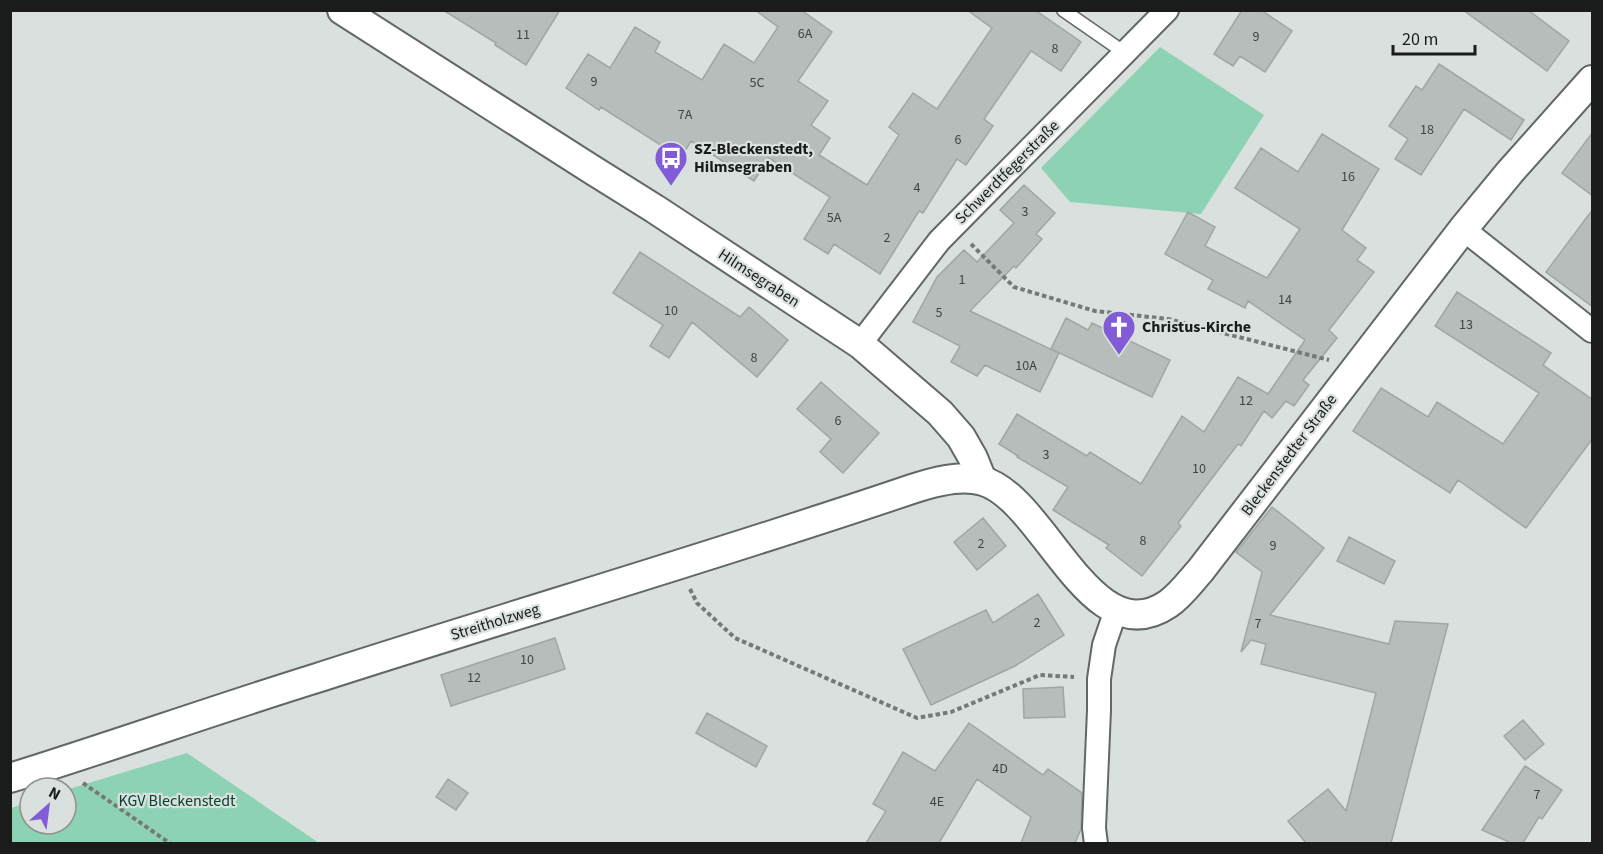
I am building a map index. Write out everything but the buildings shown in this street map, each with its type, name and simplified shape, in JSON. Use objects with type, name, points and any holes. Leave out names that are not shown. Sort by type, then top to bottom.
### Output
[{"type":"street","name":"Hilmsegraben","points":[[342,10],[655,209],[860,344],[940,413],[961,437],[982,480]]},
{"type":"street","name":"Schwerdtfegerstraße","points":[[860,344],[939,241],[1167,10]]},
{"type":"street","name":"Bleckenstedter Straße","points":[[1116,610],[1143,615],[1154,612],[1170,603],[1200,571],[1463,229],[1539,138],[1593,80]]},
{"type":"street","points":[[1463,229],[1593,331]]},
{"type":"street","name":"Streitholzweg","points":[[10,777],[927,484],[959,479],[982,480]]},
{"type":"street","points":[[982,480],[997,487],[1017,503],[1080,581],[1101,601],[1116,610],[1104,645],[1099,679],[1094,828],[1096,843]]},
{"type":"lane","points":[[1063,10],[1125,53]]},
{"type":"path","points":[[954,226],[1014,287],[1095,311],[1168,319],[1357,367]]},
{"type":"path","points":[[676,565],[697,603],[735,638],[917,718],[951,712],[1040,675],[1099,679]]},
{"type":"path","points":[[55,764],[171,843]]},
{"type":"green space","points":[[1160,47],[1264,115],[1201,214],[1070,202],[1041,168]]},
{"type":"green space","name":"KGV Bleckenstedt","points":[[187,753],[319,843],[11,843],[11,808],[18,806],[18,836],[78,836],[78,786]]},
{"type":"place","name":"SZ-Bleckenstedt, Hilmsegraben","points":[[671,187]]},
{"type":"place","name":"Christus-Kirche","points":[[1119,356]]}]
